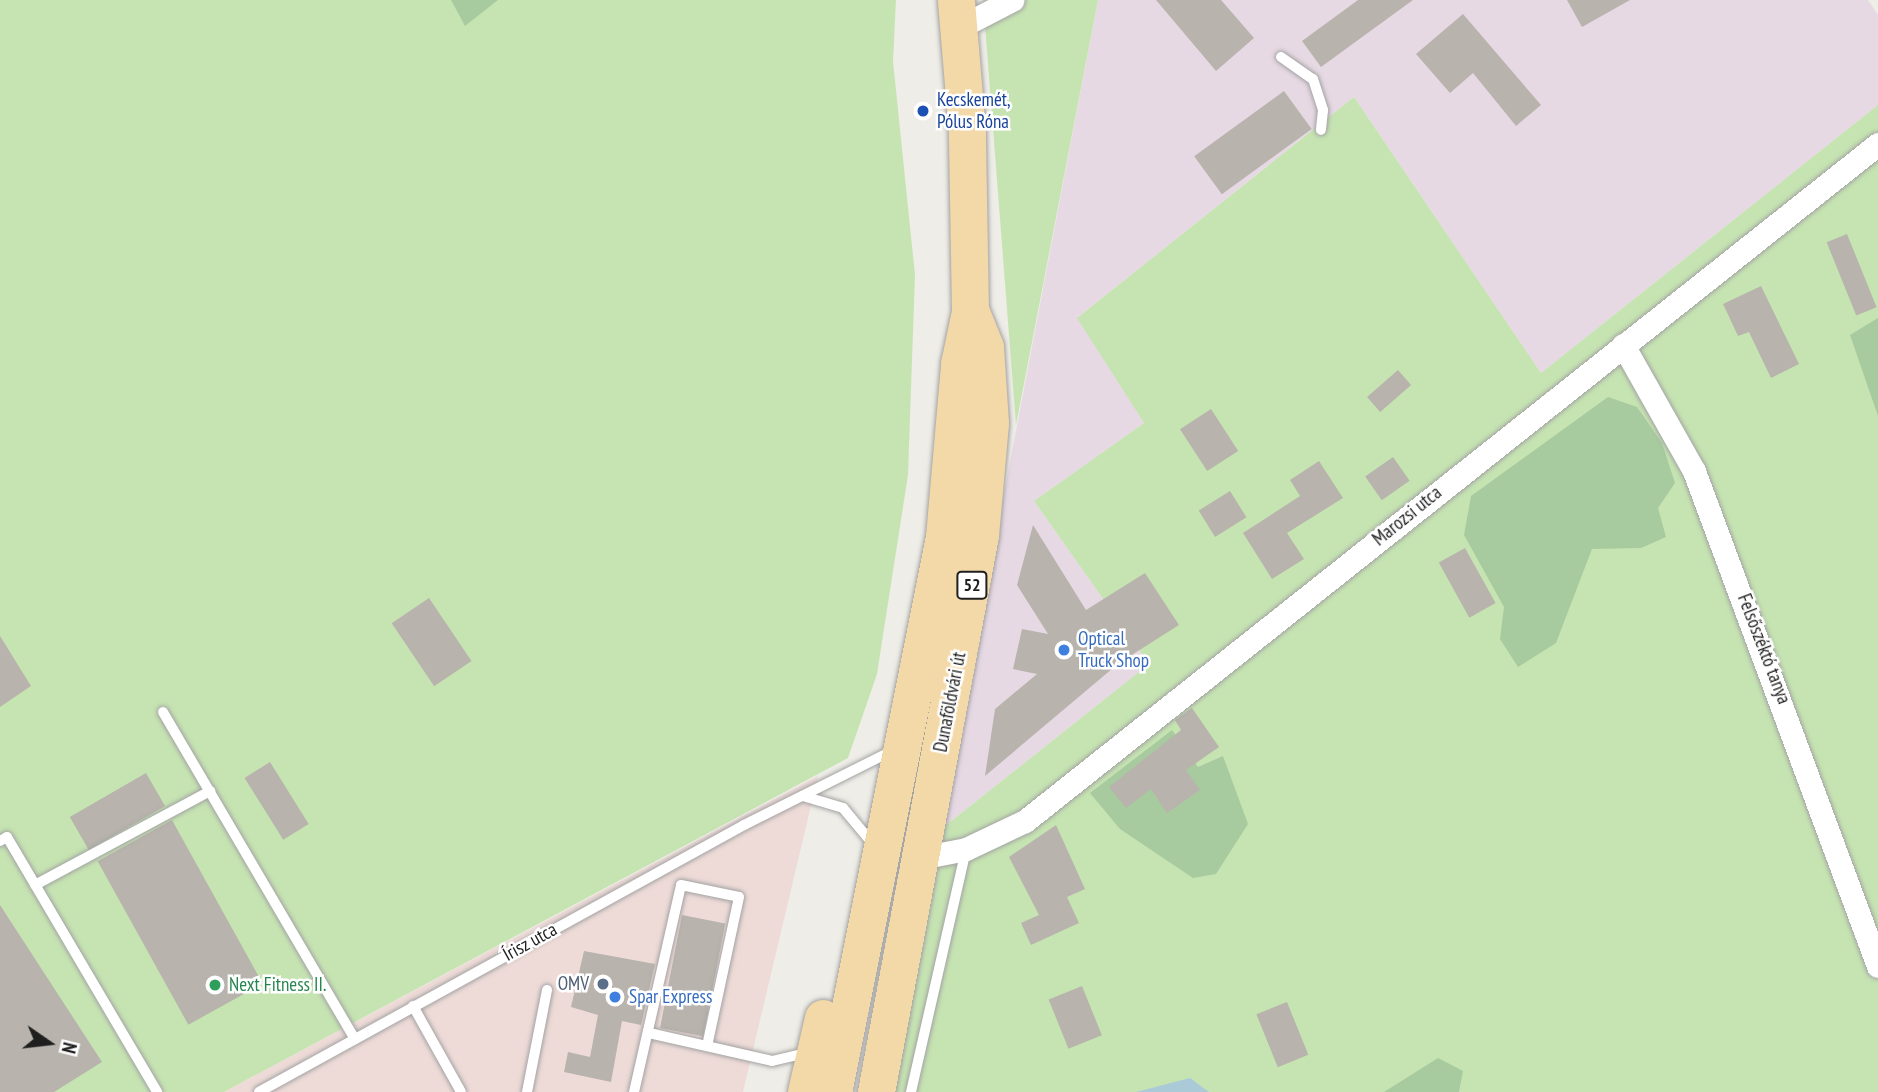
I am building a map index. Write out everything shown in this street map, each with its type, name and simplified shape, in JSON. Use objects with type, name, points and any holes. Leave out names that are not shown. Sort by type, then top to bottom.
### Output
[{"type":"main road","name":"Dunaföldvári út","points":[[833,1092],[944,537],[959,364],[970,312],[958,14]]},
{"type":"main road","name":"Dunaföldvári út","points":[[876,1092],[968,610],[988,449],[985,347],[970,312]]},
{"type":"main road","points":[[856,975],[877,956],[903,875],[920,858]]},
{"type":"main road","points":[[806,1092],[844,929],[878,864]]},
{"type":"street","points":[[958,14],[1012,0]]},
{"type":"street","name":"Marozsi utca","points":[[920,858],[966,849],[1025,821],[1878,144]]},
{"type":"street","name":"Felsőszéktó tanya","points":[[1623,345],[1694,471],[1878,966]]},
{"type":"lane","points":[[1281,57],[1313,79],[1324,110],[1321,130]]},
{"type":"lane","points":[[163,712],[355,1039]]},
{"type":"lane","name":"Írisz utca","points":[[259,1092],[803,796],[901,747]]},
{"type":"lane","points":[[35,885],[210,791]]},
{"type":"lane","points":[[803,796],[843,808],[878,864]]},
{"type":"lane","points":[[0,841],[6,837],[157,1092]]},
{"type":"lane","points":[[911,1092],[966,849]]},
{"type":"lane","points":[[634,1092],[681,885],[739,897],[707,1046]]},
{"type":"lane","points":[[527,1092],[547,990]]},
{"type":"lane","points":[[413,1006],[460,1092]]},
{"type":"lane","points":[[649,1032],[772,1061],[816,1050]]},
{"type":"shaded area","points":[[1098,0],[1868,0],[1878,15],[1878,105],[1541,373],[1354,97],[1078,317],[1144,423],[1034,501],[1149,664],[940,830]]},
{"type":"shaded area","points":[[818,776],[743,1092],[224,1092]]},
{"type":"green space","points":[[0,0],[896,0],[893,61],[915,275],[908,475],[877,674],[848,758],[224,1092],[0,1092]]},
{"type":"green space","points":[[451,0],[498,0],[465,26]]},
{"type":"green space","points":[[983,0],[1098,0],[1016,425]]},
{"type":"green space","points":[[1354,97],[1541,373],[1878,105],[1878,1092],[888,1092],[940,830],[1149,664],[1034,501],[1144,423],[1077,318]]},
{"type":"green space","points":[[1878,318],[1878,416],[1850,335]]},
{"type":"green space","points":[[1608,397],[1637,407],[1662,443],[1675,483],[1658,508],[1666,537],[1641,548],[1592,549],[1556,643],[1518,667],[1500,639],[1504,607],[1464,535],[1471,496]]},
{"type":"green space","points":[[1172,730],[1198,767],[1223,756],[1248,824],[1216,874],[1193,878],[1120,829],[1090,793]]},
{"type":"green space","points":[[1438,1058],[1463,1071],[1459,1092],[1384,1092]]},
{"type":"water","points":[[1190,1078],[1209,1092],[1136,1092]]},
{"type":"building","points":[[1156,0],[1221,0],[1254,38],[1216,71]]},
{"type":"building","points":[[1358,0],[1413,0],[1321,67],[1302,41]]},
{"type":"building","points":[[1567,0],[1630,0],[1582,27]]},
{"type":"building","points":[[1463,14],[1541,105],[1516,126],[1473,73],[1450,93],[1416,54]]},
{"type":"building","points":[[1284,91],[1312,129],[1222,194],[1194,156]]},
{"type":"building","points":[[1847,234],[1877,307],[1856,315],[1827,242]]},
{"type":"building","points":[[1761,286],[1799,364],[1771,378],[1749,332],[1738,336],[1723,304]]},
{"type":"building","points":[[1398,370],[1411,385],[1380,412],[1367,397]]},
{"type":"building","points":[[1211,409],[1238,451],[1207,471],[1180,429]]},
{"type":"building","points":[[1393,457],[1410,481],[1382,500],[1365,477]]},
{"type":"building","points":[[1319,461],[1343,498],[1287,533],[1304,559],[1272,579],[1243,533],[1300,496],[1290,480]]},
{"type":"building","points":[[1230,491],[1246,517],[1215,537],[1199,511]]},
{"type":"building","name":"Optical Truck Shop","points":[[1033,525],[1086,610],[1145,573],[1179,625],[1119,663],[985,776],[995,709],[1037,674],[1013,669],[1022,629],[1048,634],[1017,585]]},
{"type":"building","points":[[1465,548],[1496,603],[1469,618],[1439,563]]},
{"type":"building","points":[[429,598],[471,661],[434,686],[392,623]]},
{"type":"building","points":[[0,636],[31,686],[0,707]]},
{"type":"building","points":[[1192,708],[1219,747],[1186,770],[1200,790],[1167,813],[1151,789],[1126,808],[1109,787],[1181,730],[1175,720]]},
{"type":"building","points":[[270,762],[309,824],[283,840],[245,778]]},
{"type":"building","points":[[146,773],[165,806],[89,850],[70,817]]},
{"type":"building","points":[[172,820],[263,984],[188,1025],[98,861]]},
{"type":"building","points":[[1056,825],[1085,889],[1067,897],[1079,923],[1031,945],[1021,923],[1039,915],[1009,857]]},
{"type":"building","points":[[0,905],[102,1062],[54,1092],[0,1092]]},
{"type":"building","points":[[682,915],[725,923],[703,1036],[660,1028]]},
{"type":"building","points":[[584,951],[655,964],[641,1025],[622,1021],[611,1082],[564,1072],[568,1052],[590,1057],[598,1015],[571,1007]]},
{"type":"building","points":[[1082,986],[1102,1035],[1068,1049],[1049,999]]},
{"type":"building","points":[[1287,1002],[1308,1055],[1278,1067],[1256,1014]]},
{"type":"place","name":"Kecskemét, Pólus Róna","points":[[923,111]]},
{"type":"place","name":"Optical Truck Shop","points":[[1064,650]]},
{"type":"place","name":"OMV","points":[[603,984]]},
{"type":"place","name":"Next Fitness II.","points":[[215,985]]},
{"type":"place","name":"Spar Express","points":[[615,997]]}]
